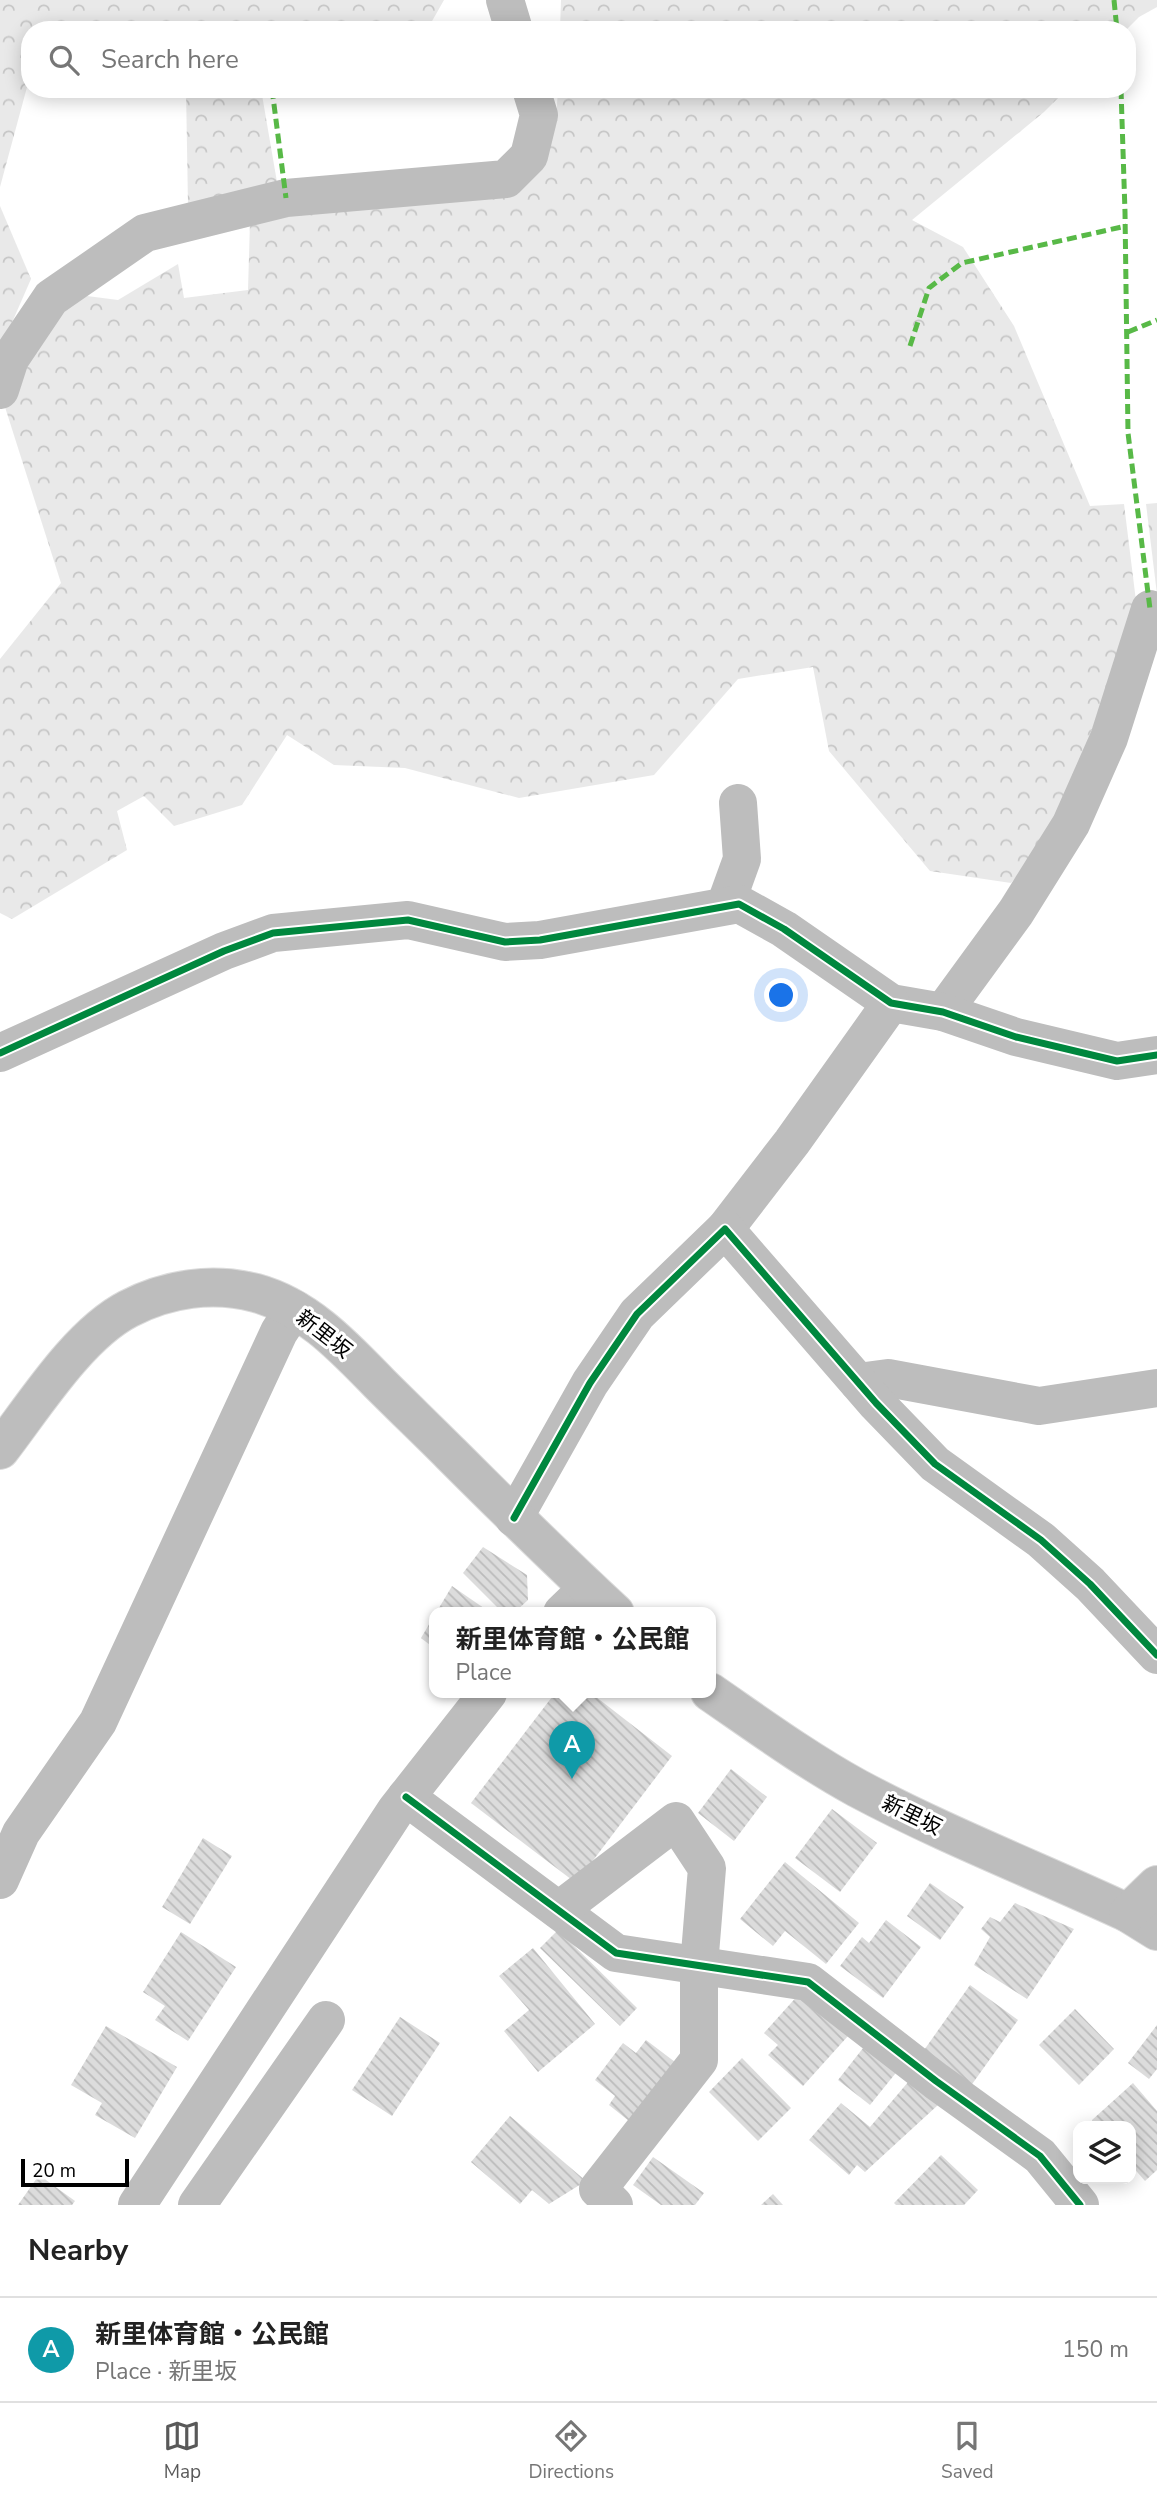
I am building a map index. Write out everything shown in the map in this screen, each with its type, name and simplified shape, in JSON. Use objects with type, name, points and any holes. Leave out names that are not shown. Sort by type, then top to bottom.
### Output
[{"type":"street","points":[[505,0],[511,21]]},
{"type":"street","points":[[0,390],[10,359],[51,298],[145,233],[286,198],[506,179],[529,156],[539,115],[534,98]]},
{"type":"street","points":[[943,1012],[1016,912],[1071,824],[1110,738],[1150,609],[1157,626]]},
{"type":"street","points":[[725,906],[743,859],[738,803]]},
{"type":"street","points":[[0,1053],[224,951],[273,933],[408,920],[505,942],[540,940],[739,904],[785,929],[891,1003],[943,1012],[1016,1037],[1117,1061],[1157,1055]]},
{"type":"street","points":[[514,1518],[590,1383],[637,1314],[725,1229],[792,1142],[891,1003]]},
{"type":"street","points":[[725,1229],[784,1300],[935,1464],[1041,1540],[1090,1584],[1157,1655]]},
{"type":"street","name":"新里坂","points":[[0,1450],[68,1361],[103,1325],[128,1309],[177,1291],[201,1286],[257,1293],[294,1309],[331,1334],[514,1518],[589,1604]]},
{"type":"street","points":[[0,1880],[21,1833],[98,1722],[279,1332],[294,1309]]},
{"type":"street","points":[[858,1382],[888,1378],[1039,1406],[1157,1388]]},
{"type":"street","name":"新里坂","points":[[716,1696],[799,1754],[855,1787],[1143,1922]]},
{"type":"street","points":[[137,2205],[406,1797],[484,1698]]},
{"type":"street","points":[[406,1797],[616,1953],[808,1982],[936,2081],[1041,2155],[1080,2205]]},
{"type":"street","points":[[559,1910],[676,1821],[707,1868],[699,1966],[699,2060],[598,2189],[614,2205]]},
{"type":"street","points":[[1143,1922],[1157,1885]]},
{"type":"street","points":[[197,2205],[326,2020]]},
{"type":"street","points":[[197,2113],[261,2116]]},
{"type":"green space","points":[[0,0],[444,0],[432,21],[21,21],[21,98],[24,98],[0,187]]},
{"type":"green space","points":[[561,0],[1157,0],[1157,7],[1135,21],[560,21]]},
{"type":"green space","points":[[186,98],[263,98],[278,188],[188,205]]},
{"type":"green space","points":[[557,98],[1058,98],[912,220],[963,247],[1014,326],[1090,506],[1124,504],[1137,609],[1053,834],[1011,883],[930,871],[829,751],[813,667],[738,679],[654,775],[519,798],[405,768],[334,765],[287,735],[242,805],[174,826],[144,796],[117,811],[127,850],[12,919],[0,913],[0,659],[61,583],[5,407],[60,304],[87,296],[118,300],[178,264],[184,298],[248,290],[250,222],[315,210],[461,197],[556,121]]},
{"type":"green space","points":[[0,206],[31,279],[0,350]]},
{"type":"green space","points":[[1157,503],[1157,594],[1146,504]]},
{"type":"building","points":[[483,1547],[527,1575],[528,1600],[520,1607],[497,1607],[463,1573]]},
{"type":"building","points":[[452,1586],[482,1607],[440,1607]]},
{"type":"building","points":[[429,1624],[429,1644],[421,1638]]},
{"type":"building","points":[[551,1698],[597,1698],[672,1756],[576,1883],[471,1803]]},
{"type":"building","points":[[731,1769],[767,1797],[734,1841],[698,1813]]},
{"type":"building","points":[[832,1809],[877,1843],[840,1892],[795,1858]]},
{"type":"building","points":[[203,1838],[232,1856],[190,1924],[162,1907]]},
{"type":"building","points":[[785,1862],[859,1923],[826,1964],[785,1931],[773,1946],[740,1919]]},
{"type":"building","points":[[930,1883],[964,1907],[940,1940],[907,1916]]},
{"type":"building","points":[[1015,1903],[1074,1929],[1027,1999],[974,1965],[990,1937],[981,1929],[990,1917],[1000,1922]]},
{"type":"building","points":[[886,1920],[921,1947],[883,1998],[840,1966],[862,1937],[869,1943]]},
{"type":"building","points":[[558,1930],[637,2008],[620,2026],[540,1948]]},
{"type":"building","points":[[181,1932],[236,1967],[188,2041],[155,2020],[165,2006],[143,1992]]},
{"type":"building","points":[[533,1948],[595,2024],[538,2072],[504,2031],[529,2010],[499,1976]]},
{"type":"building","points":[[970,1985],[1018,2020],[970,2087],[922,2053]]},
{"type":"building","points":[[800,1993],[848,2036],[803,2086],[768,2055],[778,2045],[764,2033]]},
{"type":"building","points":[[1075,2009],[1114,2049],[1079,2085],[1039,2045]]},
{"type":"building","points":[[400,2017],[440,2043],[392,2116],[352,2090]]},
{"type":"building","points":[[1157,2025],[1157,2069],[1149,2079],[1128,2063]]},
{"type":"building","points":[[106,2026],[177,2067],[135,2138],[95,2115],[102,2103],[71,2085]]},
{"type":"building","points":[[646,2040],[675,2062],[629,2121],[609,2105],[615,2096],[595,2080],[623,2043],[636,2053]]},
{"type":"building","points":[[867,2043],[899,2069],[870,2105],[838,2080]]},
{"type":"building","points":[[742,2058],[791,2108],[758,2141],[709,2092]]},
{"type":"building","points":[[909,2081],[938,2105],[865,2172],[857,2165],[849,2175],[809,2140],[841,2103],[870,2127]]},
{"type":"building","points":[[1133,2083],[1157,2111],[1157,2170],[1145,2181],[1136,2171],[1136,2121],[1092,2120]]},
{"type":"building","points":[[510,2116],[586,2181],[549,2204],[532,2190],[520,2204],[471,2162]]},
{"type":"building","points":[[941,2155],[978,2190],[964,2205],[896,2205],[894,2203]]},
{"type":"building","points":[[653,2157],[704,2193],[695,2205],[661,2205],[633,2185]]},
{"type":"building","points":[[39,2175],[75,2201],[72,2205],[18,2205]]},
{"type":"building","points":[[773,2194],[783,2205],[761,2205]]},
{"type":"marked path","points":[[1114,0],[1116,21]]},
{"type":"marked path","points":[[273,98],[286,198]]},
{"type":"marked path","points":[[1121,98],[1128,433],[1150,609]]},
{"type":"marked path","points":[[910,346],[929,288],[962,263],[1126,226]]},
{"type":"marked path","points":[[1128,332],[1157,320]]},
{"type":"cycle path","points":[[0,1053],[224,951],[273,933],[408,920],[505,942],[540,940],[739,904],[784,929],[891,1003],[943,1012],[1016,1037],[1117,1061],[1157,1055]]},
{"type":"cycle path","points":[[514,1518],[590,1383],[637,1314],[725,1229],[876,1403],[935,1464],[1041,1540],[1090,1584],[1157,1655]]},
{"type":"cycle path","points":[[406,1797],[616,1953],[808,1982],[936,2081],[1040,2156],[1080,2205]]},
{"type":"place","name":"新里体育館・公民館","points":[[572,1779]]}]
